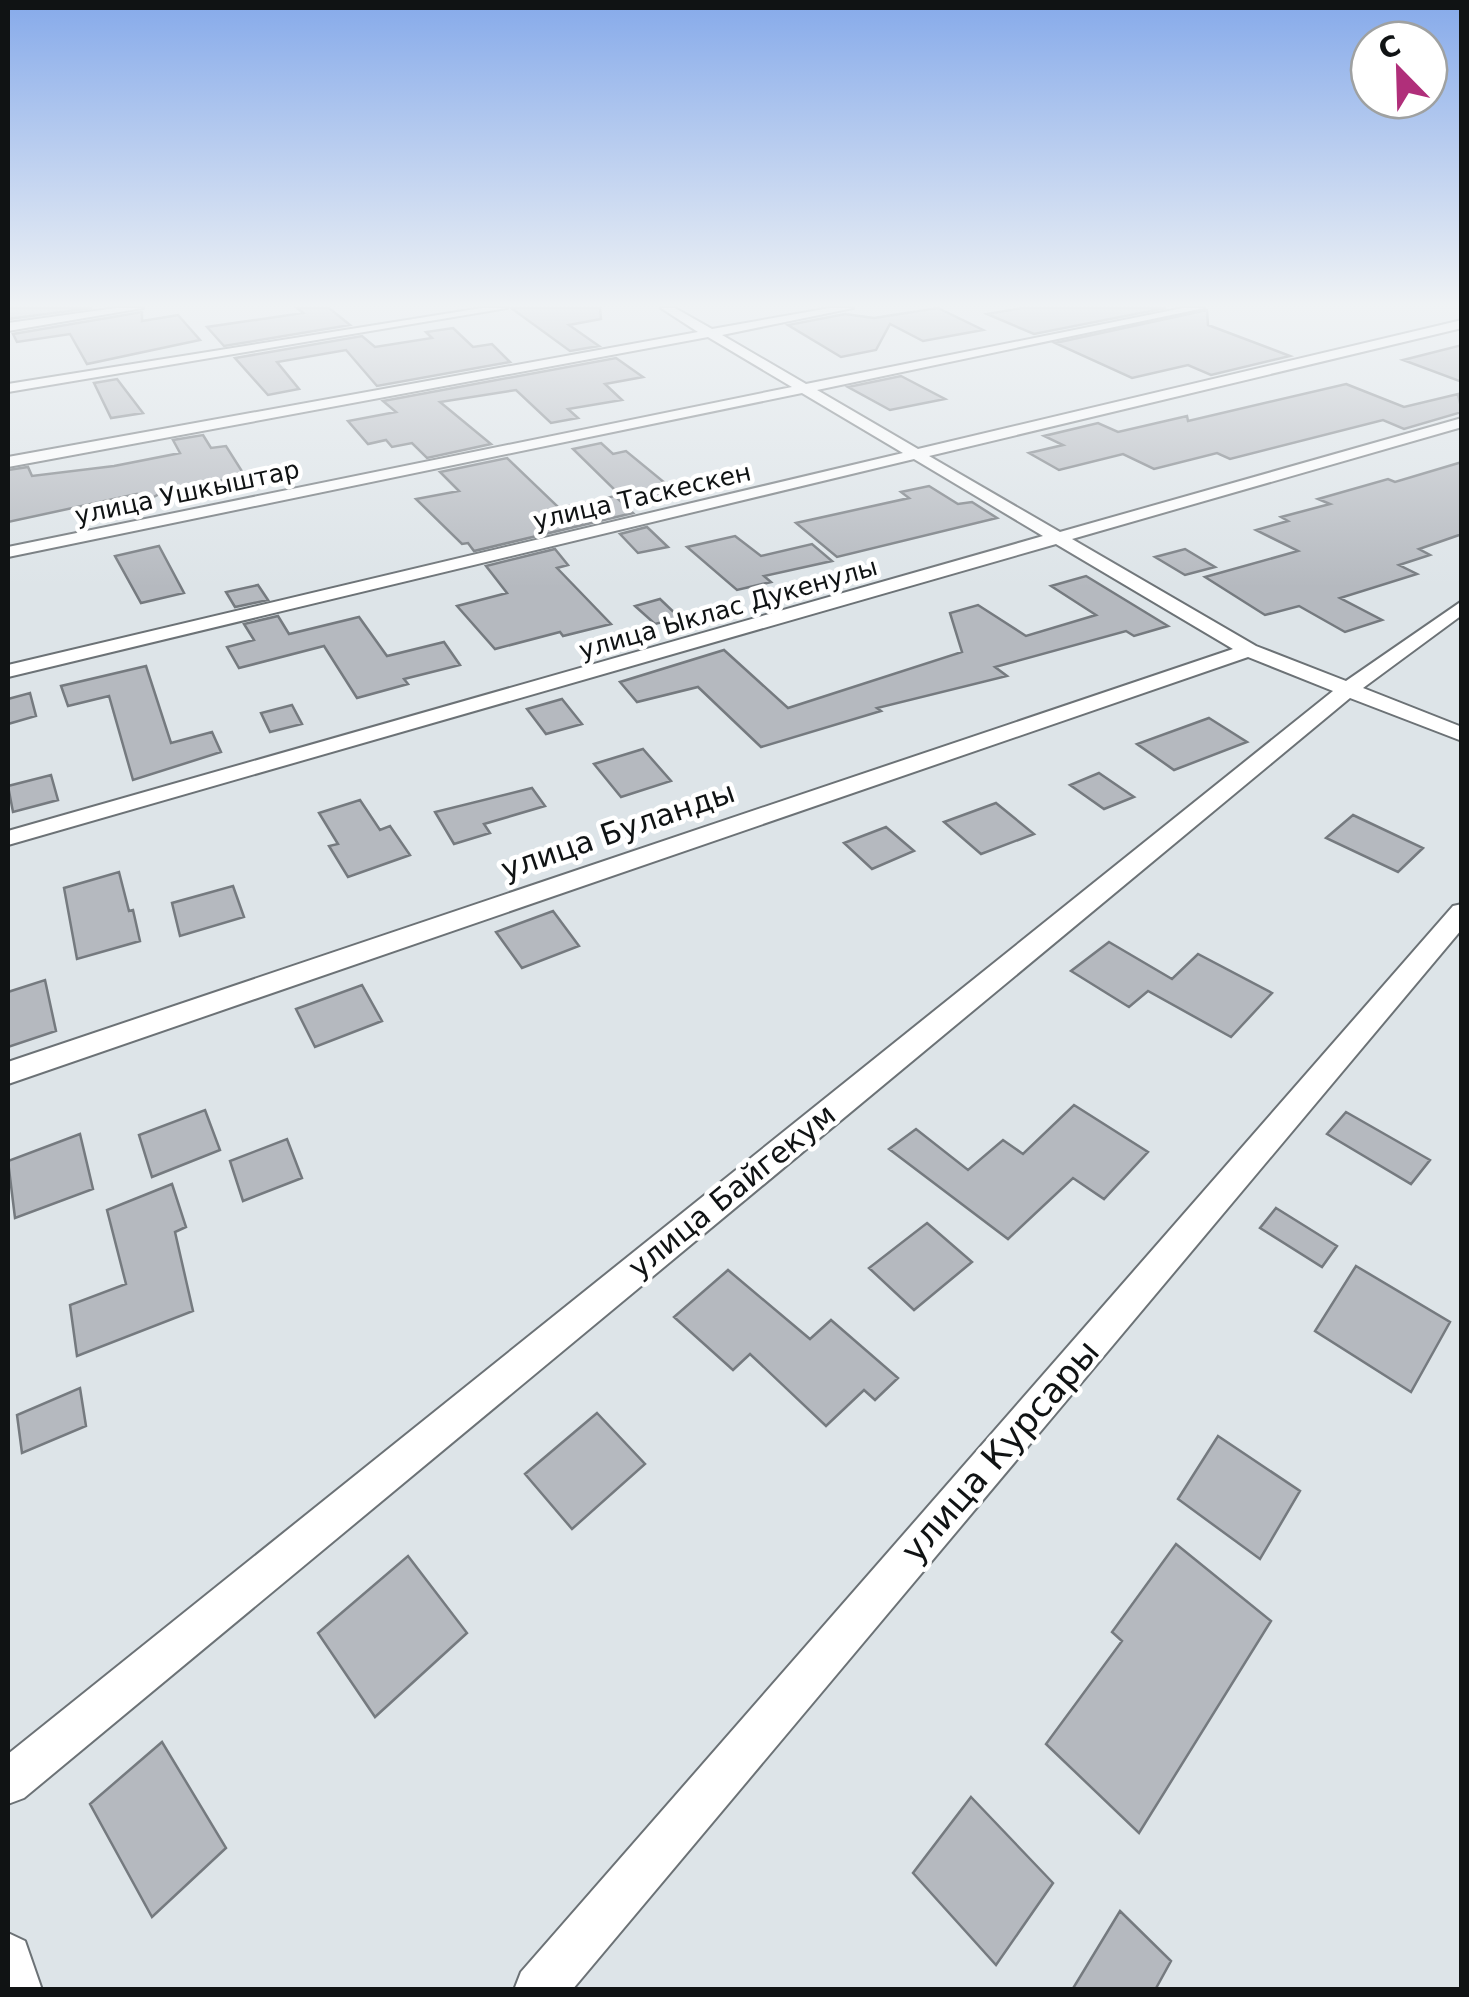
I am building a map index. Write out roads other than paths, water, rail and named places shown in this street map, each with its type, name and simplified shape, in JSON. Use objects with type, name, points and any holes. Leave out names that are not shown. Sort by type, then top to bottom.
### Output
[{"type":"street","points":[[8,462],[338,401]]},
{"type":"street","name":"улица Ушкыштар","points":[[8,552],[738,401]]},
{"type":"street","points":[[824,401],[1249,650],[1462,735]]},
{"type":"street","name":"улица Таскескен","points":[[8,672],[1146,401]]},
{"type":"street","name":"улица Ыклас Дукенулы","points":[[8,838],[1462,422]]},
{"type":"street","name":"улица Байгекум","points":[[8,1782],[1346,690],[1462,606]]},
{"type":"street","name":"улица Буланды","points":[[8,1073],[1249,650]]},
{"type":"street","name":"улица Курсары","points":[[539,1990],[1462,912]]},
{"type":"street","points":[[8,1958],[17,1990]]}]
